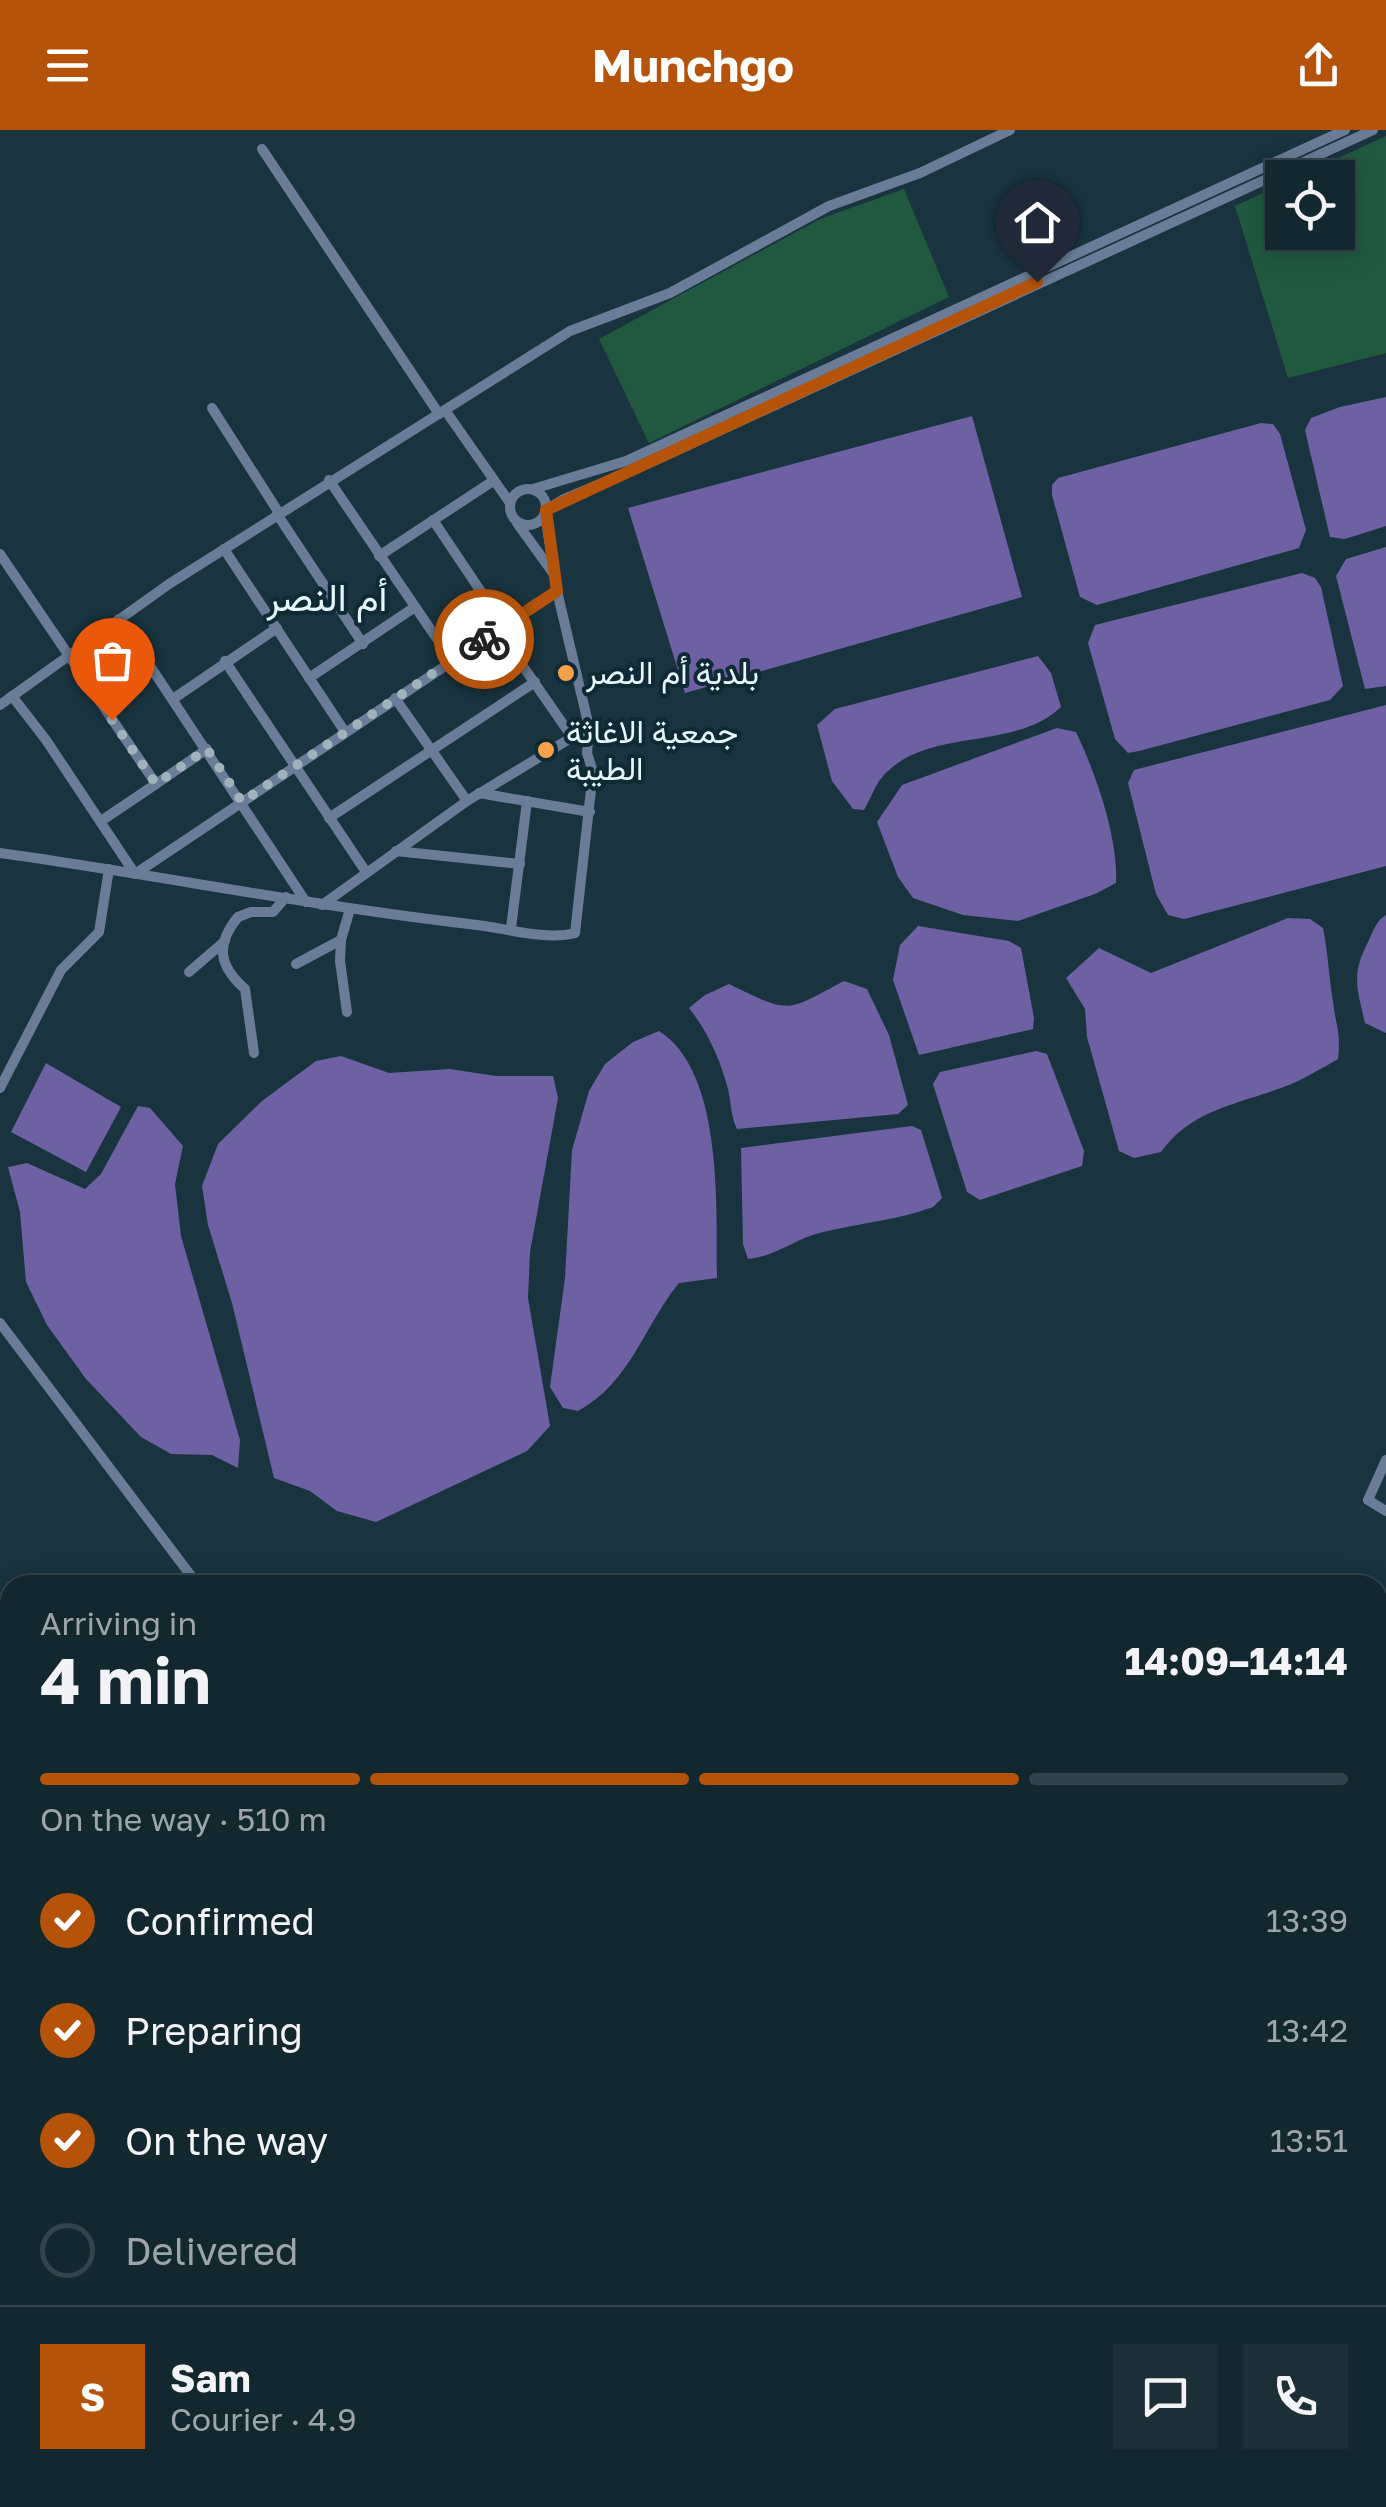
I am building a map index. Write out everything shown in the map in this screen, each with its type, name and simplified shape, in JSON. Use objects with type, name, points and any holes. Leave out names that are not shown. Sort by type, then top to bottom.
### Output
[{"type":"street","points":[[0,705],[224,548],[570,330],[670,293],[829,206],[920,173],[1010,130]]},
{"type":"street","points":[[510,503],[521,490],[626,461],[1345,130]]},
{"type":"street","points":[[517,522],[532,525],[546,512],[1372,130]]},
{"type":"street","points":[[262,149],[442,412],[510,503],[510,513],[556,577]]},
{"type":"street","points":[[212,408],[363,644]]},
{"type":"street","points":[[330,480],[452,661]]},
{"type":"street","points":[[379,556],[493,481]]},
{"type":"street","points":[[0,853],[350,909],[551,936],[575,933],[593,772],[587,752],[589,727],[557,591],[543,496],[533,489]]},
{"type":"street","points":[[433,520],[572,736]]},
{"type":"street","points":[[224,548],[344,732]]},
{"type":"street","points":[[0,554],[156,784]]},
{"type":"street","points":[[136,874],[557,591]]},
{"type":"street","points":[[310,678],[415,607]]},
{"type":"street","points":[[120,618],[306,902]]},
{"type":"street","points":[[173,699],[277,628]]},
{"type":"street","points":[[225,661],[366,872]]},
{"type":"street","points":[[329,818],[535,682]]},
{"type":"street","points":[[12,696],[136,874]]},
{"type":"street","points":[[395,698],[467,801]]},
{"type":"street","points":[[322,905],[467,801],[589,727]]},
{"type":"street","points":[[101,820],[207,749]]},
{"type":"street","points":[[479,794],[590,812]]},
{"type":"street","points":[[511,928],[526,801]]},
{"type":"street","points":[[396,851],[520,864]]},
{"type":"street","points":[[0,1088],[61,970],[98,932],[109,868]]},
{"type":"street","points":[[189,972],[224,942],[238,917],[251,912],[273,912],[286,897]]},
{"type":"street","points":[[346,1012],[340,961],[350,909]]},
{"type":"street","points":[[296,964],[341,940]]},
{"type":"street","points":[[224,942],[222,958],[228,974],[245,989],[254,1053]]},
{"type":"street","points":[[0,1324],[190,1575]]},
{"type":"street","points":[[1386,1460],[1368,1500],[1386,1510]]},
{"type":"green space","points":[[1386,136],[1386,353],[1288,378],[1235,206],[1265,192],[1265,250],[1355,250],[1355,160],[1334,160]]},
{"type":"green space","points":[[904,189],[949,297],[649,443],[599,339],[820,219]]},
{"type":"shaded area","points":[[1386,397],[1386,526],[1345,539],[1330,537],[1305,430],[1311,418]]},
{"type":"shaded area","points":[[972,416],[1022,597],[685,693],[628,508]]},
{"type":"shaded area","points":[[1261,423],[1273,424],[1280,434],[1306,530],[1299,548],[1097,605],[1080,597],[1052,495],[1052,485],[1058,478]]},
{"type":"shaded area","points":[[1386,547],[1386,686],[1365,689],[1336,576],[1346,559]]},
{"type":"shaded area","points":[[1302,573],[1315,578],[1321,587],[1343,686],[1330,700],[1128,753],[1115,739],[1088,643],[1095,625]]},
{"type":"shaded area","points":[[1038,656],[1051,673],[1061,707],[1042,721],[1020,730],[923,750],[883,776],[864,810],[853,809],[832,781],[817,725],[835,709]]},
{"type":"shaded area","points":[[1386,705],[1386,866],[1184,919],[1168,915],[1156,894],[1128,783],[1134,770]]},
{"type":"shaded area","points":[[1057,728],[1076,732],[1091,767],[1109,826],[1116,883],[1018,921],[963,915],[913,898],[898,877],[877,822],[902,785]]},
{"type":"shaded area","points":[[1386,915],[1386,1033],[1365,1023],[1357,982],[1363,954],[1379,920]]},
{"type":"shaded area","points":[[1288,918],[1310,919],[1323,928],[1339,1036],[1338,1059],[1289,1085],[1202,1116],[1173,1137],[1161,1152],[1134,1158],[1119,1151],[1087,1037],[1085,1009],[1066,978],[1099,948],[1151,973]]},
{"type":"shaded area","points":[[918,926],[1009,941],[1021,948],[1033,1029],[919,1055],[893,980],[900,945]]},
{"type":"shaded area","points":[[844,981],[867,989],[889,1035],[908,1105],[898,1114],[737,1129],[717,1057],[689,1008],[729,984],[765,1001],[787,1006]]},
{"type":"shaded area","points":[[659,1031],[680,1051],[695,1077],[706,1109],[715,1181],[717,1278],[679,1283],[611,1385],[578,1411],[563,1408],[550,1387],[565,1278],[572,1150],[589,1091],[605,1064],[633,1042]]},
{"type":"shaded area","points":[[1036,1051],[1047,1054],[1084,1151],[1082,1166],[980,1200],[967,1192],[933,1084],[940,1072]]},
{"type":"shaded area","points":[[341,1056],[389,1073],[450,1069],[496,1076],[553,1076],[558,1098],[530,1252],[528,1298],[550,1426],[527,1451],[376,1522],[337,1511],[310,1491],[274,1478],[232,1303],[208,1225],[202,1186],[218,1144],[262,1101],[316,1061]]},
{"type":"shaded area","points":[[46,1063],[121,1107],[86,1172],[11,1132]]},
{"type":"shaded area","points":[[138,1106],[150,1108],[183,1146],[175,1184],[181,1236],[240,1440],[238,1468],[212,1455],[171,1454],[141,1437],[86,1379],[47,1325],[26,1282],[20,1212],[8,1167],[27,1163],[85,1189],[101,1174]]},
{"type":"shaded area","points":[[912,1126],[921,1130],[942,1198],[933,1207],[823,1232],[748,1259],[743,1244],[741,1148]]},
{"type":"way so far","points":[[112,720],[156,784],[207,749],[242,802],[484,639]]},
{"type":"place","name":"بلدية أم النصر","points":[[566,673]]},
{"type":"place","name":"جمعية الاغاثة الطيبة","points":[[546,750]]},
{"type":"district","name":"أم النصر","points":[[327,598]]},
{"type":"route","points":[[484,639],[557,591],[546,510],[1037,282]]}]
